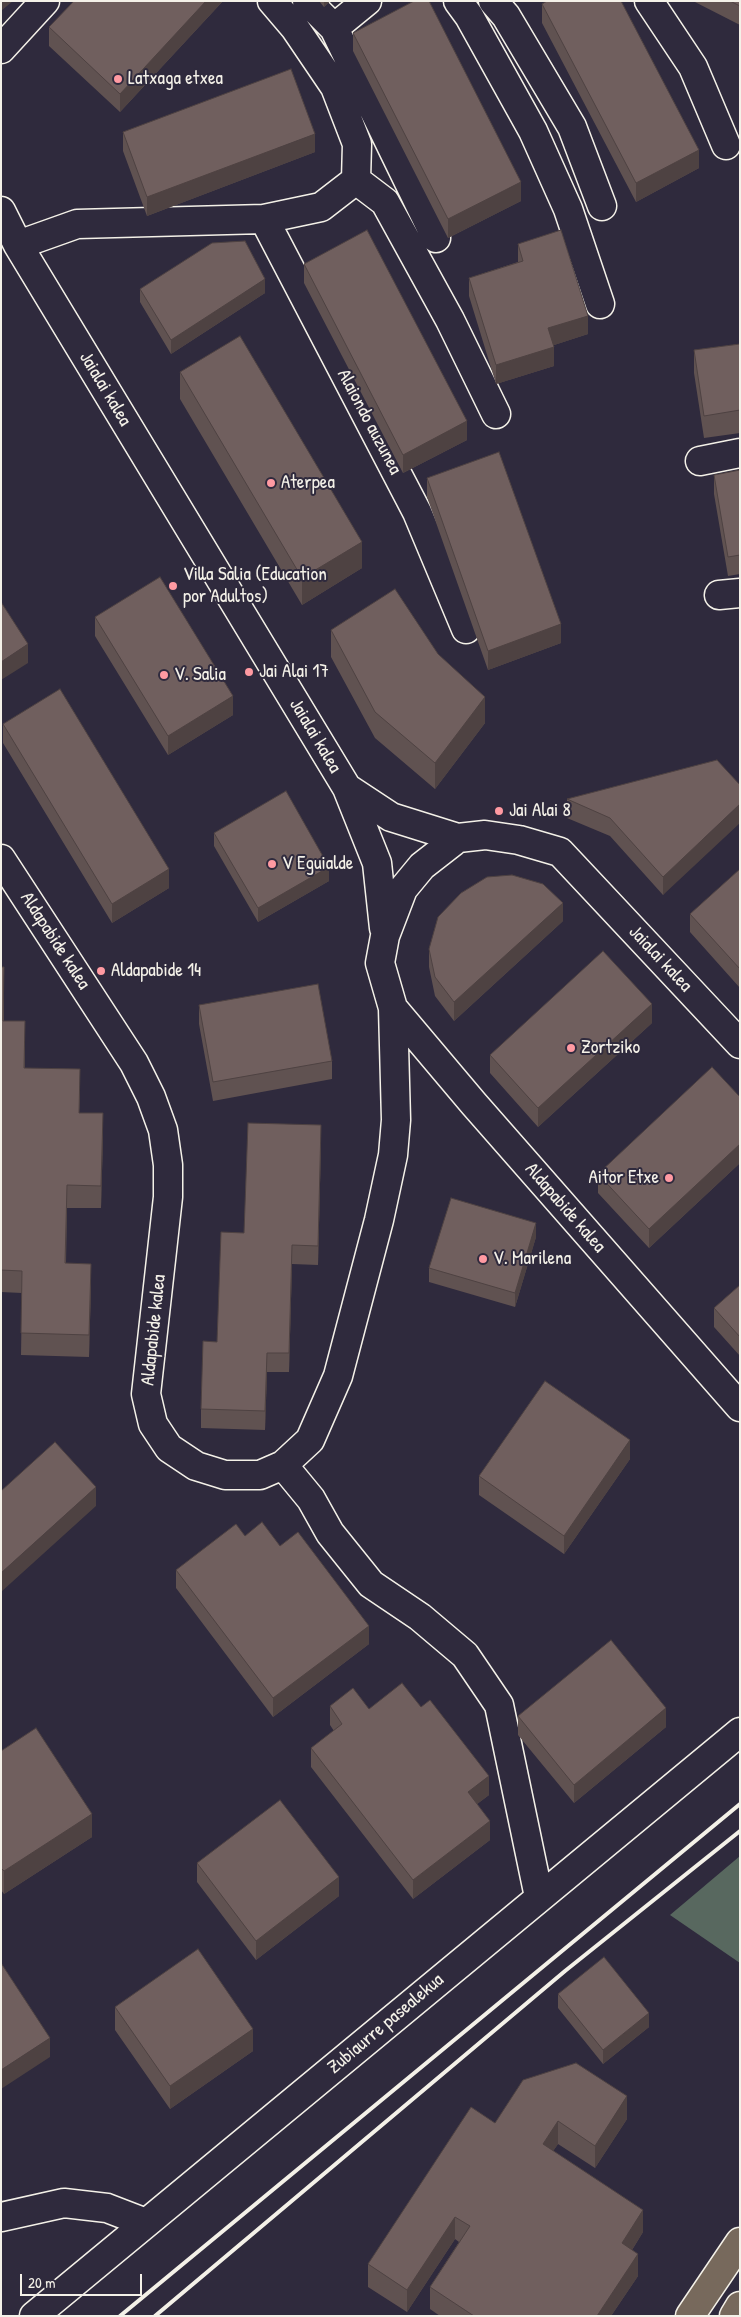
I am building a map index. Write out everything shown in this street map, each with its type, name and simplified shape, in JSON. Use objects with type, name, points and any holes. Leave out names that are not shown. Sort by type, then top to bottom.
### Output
[{"type":"main road","points":[[690,2316],[740,2242]]},
{"type":"main road","points":[[734,2316],[740,2306]]},
{"type":"street","points":[[1,49],[46,1]]},
{"type":"street","points":[[272,1],[295,28],[335,87],[357,144],[356,180]]},
{"type":"street","points":[[307,1],[334,28],[436,238]]},
{"type":"street","points":[[334,28],[366,1]]},
{"type":"street","points":[[458,1],[469,16],[533,131],[568,209],[600,304]]},
{"type":"street","points":[[494,1],[506,16],[572,127],[602,206]]},
{"type":"street","points":[[649,1],[693,67],[726,144]]},
{"type":"street","points":[[18,245],[77,224],[264,219],[321,207],[356,180]]},
{"type":"street","points":[[356,180],[385,202],[450,320],[496,414]]},
{"type":"street","name":"Jaialai kalea","points":[[1,211],[18,245],[347,788],[391,817],[458,838],[485,835],[519,840],[560,852],[740,1044]]},
{"type":"street","name":"Alaiondo auzunea","points":[[264,219],[416,512],[466,629]]},
{"type":"street","points":[[700,461],[740,454]]},
{"type":"street","points":[[347,788],[377,863],[385,936]]},
{"type":"street","points":[[385,936],[402,889],[422,866],[458,838]]},
{"type":"street","name":"Aldapabide kalea","points":[[1,859],[134,1063],[151,1097],[163,1130],[168,1165],[168,1197],[146,1394],[153,1424],[169,1448],[196,1466],[225,1475],[260,1474],[282,1465],[310,1440],[338,1376],[389,1178],[396,1120],[393,1008],[380,963],[385,936]]},
{"type":"street","name":"Aldapabide kalea","points":[[393,1008],[468,1097],[740,1407]]},
{"type":"street","points":[[282,1465],[311,1499],[330,1533],[371,1584],[420,1617],[465,1655],[499,1705],[539,1897]]},
{"type":"street","name":"Zubiaurre pasealekua","points":[[34,2316],[740,1732]]},
{"type":"street","points":[[1,2217],[64,2203],[107,2208],[146,2223]]},
{"type":"green space","points":[[740,1856],[740,1963],[670,1915]]},
{"type":"building","name":"Latxaga etxea","points":[[74,1],[206,1],[120,94],[49,27]]},
{"type":"building","points":[[414,1],[429,1],[521,182],[448,219],[353,33]]},
{"type":"building","points":[[547,1],[621,1],[699,150],[636,183],[542,4]]},
{"type":"building","points":[[730,1],[740,1],[740,6]]},
{"type":"building","points":[[291,69],[315,134],[147,197],[123,132]]},
{"type":"building","points":[[367,230],[467,421],[403,455],[304,264]]},
{"type":"building","points":[[561,230],[588,316],[548,328],[554,347],[496,365],[469,278],[523,261],[518,244]]},
{"type":"building","points":[[245,241],[265,279],[171,340],[140,289],[212,243]]},
{"type":"building","name":"Aterpea","points":[[240,336],[362,542],[302,578],[180,372]]},
{"type":"building","points":[[740,344],[740,410],[704,416],[694,350]]},
{"type":"building","points":[[499,452],[561,624],[488,651],[427,478]]},
{"type":"building","points":[[740,470],[740,555],[728,557],[714,475]]},
{"type":"building","name":"V. Salia","points":[[160,577],[233,696],[168,736],[95,617]]},
{"type":"building","points":[[395,589],[438,654],[485,697],[435,763],[375,712],[331,630]]},
{"type":"building","points":[[1,602],[28,644],[1,662]]},
{"type":"building","points":[[60,689],[169,869],[112,904],[3,724]]},
{"type":"building","points":[[717,760],[740,785],[740,804],[663,877],[610,818],[567,799]]},
{"type":"building","name":"V Eguialde","points":[[286,791],[329,867],[258,908],[214,833]]},
{"type":"building","points":[[740,869],[740,969],[690,914]]},
{"type":"building","points":[[512,875],[543,884],[563,903],[454,1002],[435,977],[429,949],[438,917],[461,893],[487,877]]},
{"type":"building","name":"Zortziko","points":[[603,951],[652,1004],[538,1108],[490,1055]]},
{"type":"building","points":[[1,967],[4,967],[3,1021],[25,1021],[24,1068],[80,1069],[79,1113],[103,1113],[101,1186],[67,1185],[65,1263],[91,1264],[89,1335],[21,1333],[22,1271],[1,1270]]},
{"type":"building","points":[[318,984],[332,1061],[213,1082],[199,1005]]},
{"type":"building","name":"Aitor Etxe","points":[[712,1067],[740,1097],[740,1144],[649,1229],[598,1174]]},
{"type":"building","points":[[248,1123],[321,1125],[318,1246],[292,1245],[289,1353],[267,1353],[265,1411],[201,1409],[203,1341],[217,1342],[221,1232],[244,1233]]},
{"type":"building","name":"V. Marilena","points":[[451,1198],[536,1223],[515,1293],[429,1268]]},
{"type":"building","points":[[740,1285],[740,1337],[714,1308]]},
{"type":"building","points":[[545,1381],[630,1440],[564,1536],[479,1476]]},
{"type":"building","points":[[55,1442],[96,1487],[1,1573],[1,1491]]},
{"type":"building","points":[[262,1522],[280,1546],[298,1532],[369,1626],[273,1698],[176,1570],[236,1524],[245,1536]]},
{"type":"building","points":[[611,1640],[666,1708],[574,1785],[518,1716]]},
{"type":"building","points":[[402,1683],[421,1707],[430,1700],[489,1776],[468,1792],[490,1821],[413,1880],[311,1748],[342,1724],[330,1706],[353,1688],[369,1709]]},
{"type":"building","points":[[36,1728],[92,1814],[4,1871],[1,1868],[1,1751]]},
{"type":"building","points":[[280,1800],[339,1877],[256,1941],[197,1863]]},
{"type":"building","points":[[198,1949],[253,2029],[170,2086],[115,2007]]},
{"type":"building","points":[[604,1957],[649,2013],[603,2050],[558,1994]]},
{"type":"building","points":[[1,1963],[50,2038],[1,2070]]},
{"type":"building","points":[[576,2063],[627,2096],[595,2146],[558,2121],[543,2144],[643,2210],[622,2243],[638,2254],[597,2316],[474,2316],[430,2287],[470,2226],[455,2217],[407,2290],[368,2264],[471,2107],[495,2123],[523,2080]]},
{"type":"railway","points":[[120,2316],[740,1804]]},
{"type":"railway","points":[[155,2316],[565,1971],[740,1831]]},
{"type":"place","name":"Latxaga etxea","points":[[118,79]]},
{"type":"place","name":"Aterpea","points":[[271,483]]},
{"type":"place","name":"Villa Salia (Education por Adultos)","points":[[173,586]]},
{"type":"place","name":"Jai Alai 17","points":[[249,672]]},
{"type":"place","name":"V. Salia","points":[[164,675]]},
{"type":"place","name":"Jai Alai 8","points":[[499,811]]},
{"type":"place","name":"V Eguialde","points":[[272,864]]},
{"type":"place","name":"Aldapabide 14","points":[[101,971]]},
{"type":"place","name":"Zortziko","points":[[571,1048]]},
{"type":"place","name":"Aitor Etxe","points":[[669,1178]]},
{"type":"place","name":"V. Marilena","points":[[483,1259]]}]
